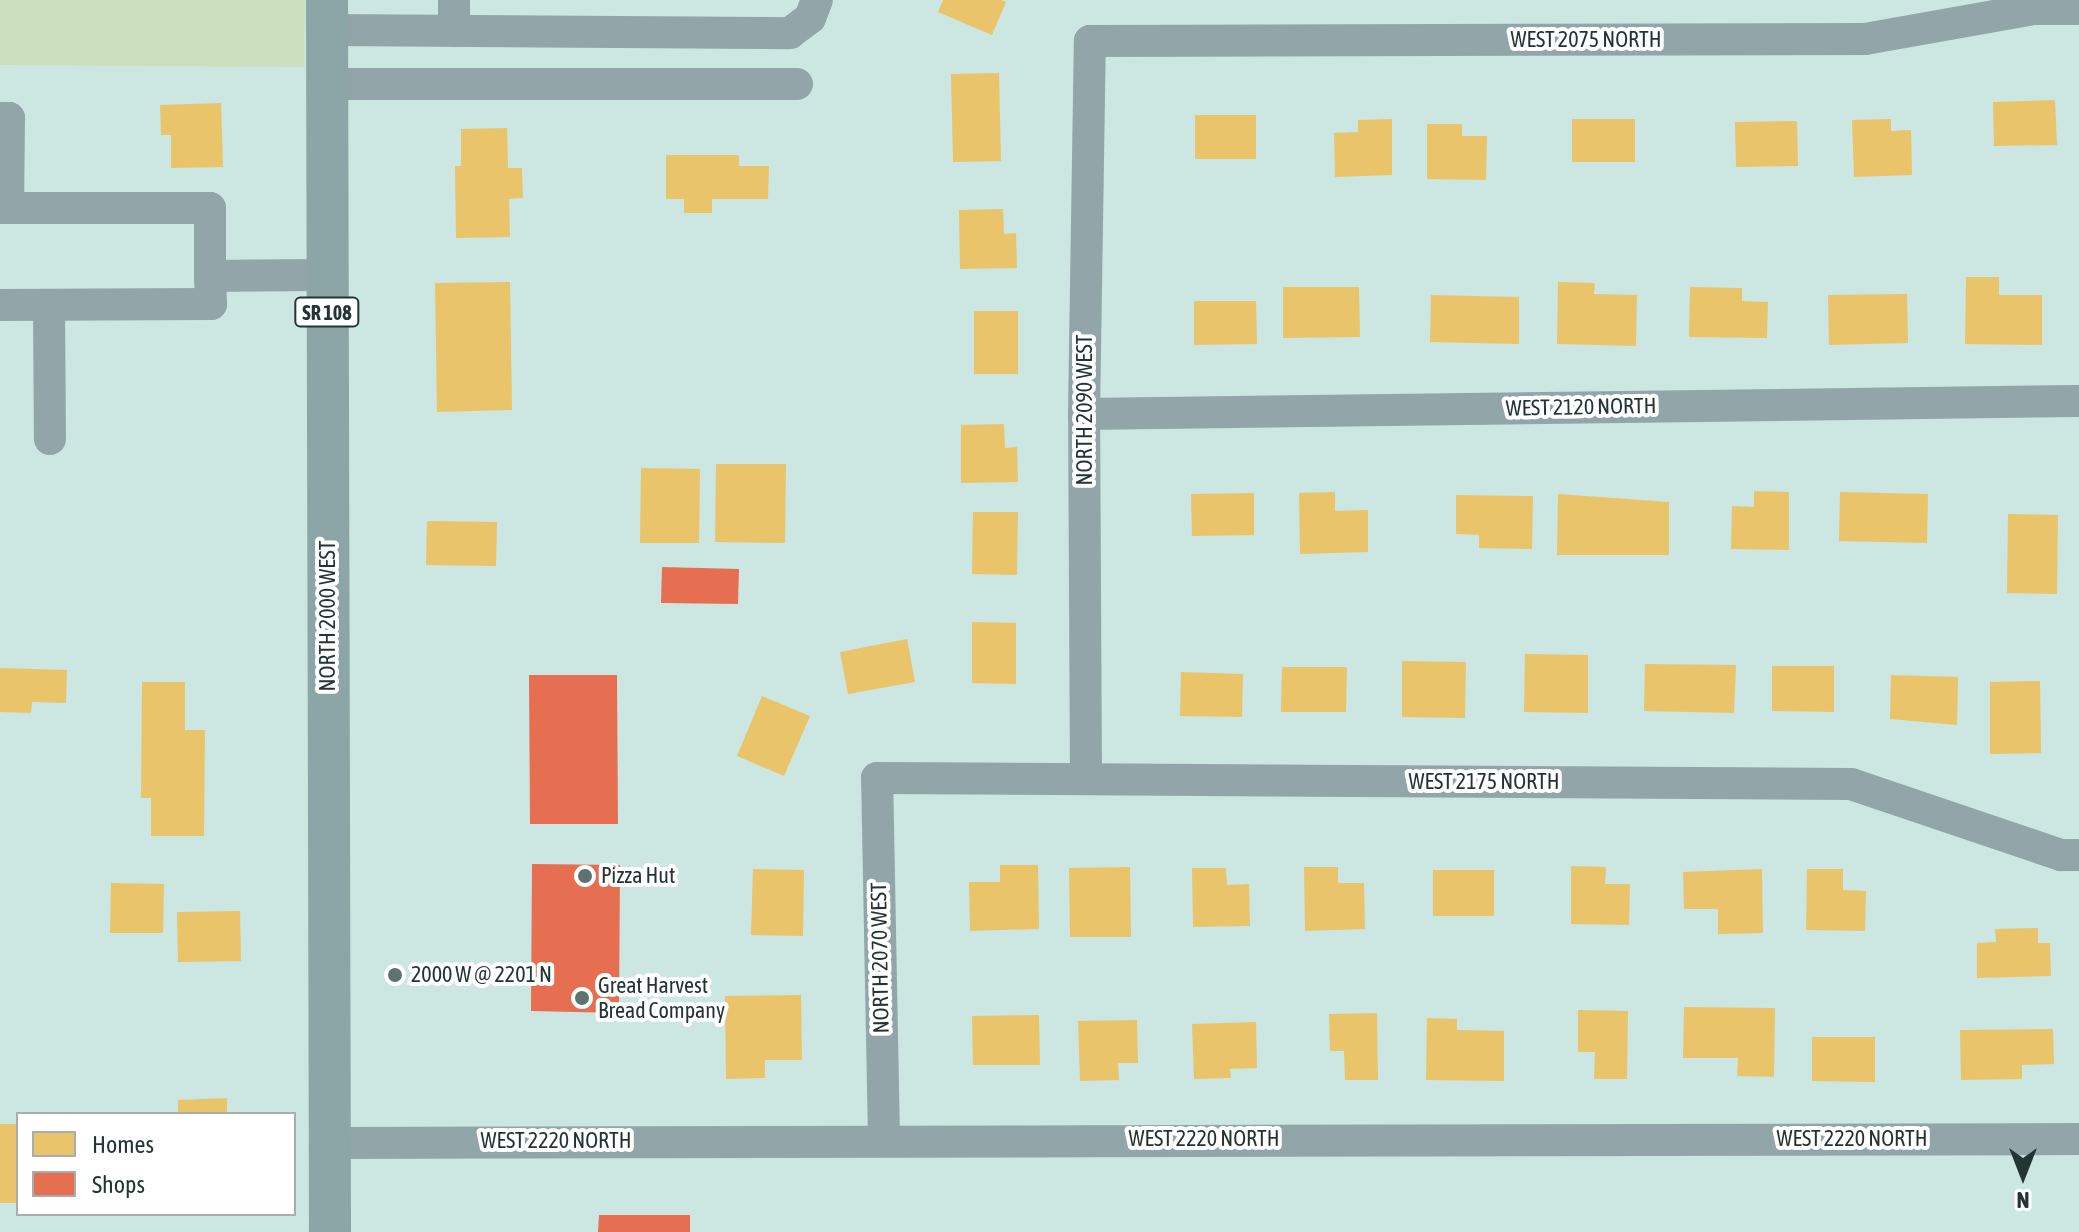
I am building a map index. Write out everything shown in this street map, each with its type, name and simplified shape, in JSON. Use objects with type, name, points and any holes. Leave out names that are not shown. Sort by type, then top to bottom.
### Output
[{"type":"main road","name":"NORTH 2000 WEST","points":[[327,15],[330,1232]]},
{"type":"street","points":[[327,15],[454,16],[790,33],[810,18],[817,0]]},
{"type":"street","name":"WEST 2075 NORTH","points":[[1090,41],[1865,39],[2033,9],[2079,9]]},
{"type":"street","name":"NORTH 2090 WEST","points":[[1086,779],[1084,414],[1090,41]]},
{"type":"street","points":[[327,84],[797,84]]},
{"type":"street","points":[[0,118],[9,118],[4,208],[210,208],[211,304],[0,305]]},
{"type":"street","points":[[210,276],[327,275]]},
{"type":"street","points":[[49,305],[50,439]]},
{"type":"street","name":"WEST 2120 NORTH","points":[[1084,414],[2079,401]]},
{"type":"street","name":"WEST 2175 NORTH","points":[[877,778],[1851,784],[2061,855],[2079,855]]},
{"type":"street","name":"NORTH 2070 WEST","points":[[877,778],[884,1139]]},
{"type":"street","name":"WEST 2220 NORTH","points":[[329,1143],[884,1139],[2079,1139]]},
{"type":"green space","points":[[0,0],[305,0],[304,67],[0,65]]},
{"type":"building: Homes","points":[[943,0],[1006,2],[992,35],[938,12]]},
{"type":"building: Homes","points":[[999,73],[1001,161],[953,162],[951,74]]},
{"type":"building: Homes","points":[[2055,100],[2057,145],[1994,146],[1993,102]]},
{"type":"building: Homes","points":[[221,103],[223,167],[171,168],[171,135],[161,135],[160,105]]},
{"type":"building: Homes","points":[[1195,115],[1256,115],[1256,159],[1195,159]]},
{"type":"building: Homes","points":[[1392,119],[1392,175],[1335,177],[1334,133],[1358,132],[1358,120]]},
{"type":"building: Homes","points":[[1572,119],[1635,119],[1635,162],[1572,162]]},
{"type":"building: Homes","points":[[1891,119],[1891,131],[1911,130],[1912,175],[1854,177],[1852,120]]},
{"type":"building: Homes","points":[[1797,121],[1798,166],[1736,167],[1735,122]]},
{"type":"building: Homes","points":[[1427,124],[1462,124],[1462,136],[1487,136],[1486,180],[1427,179]]},
{"type":"building: Homes","points":[[507,128],[508,168],[522,168],[523,198],[509,199],[510,237],[456,238],[455,166],[461,166],[461,129]]},
{"type":"building: Homes","points":[[666,155],[739,155],[739,166],[769,166],[768,199],[712,199],[712,213],[684,213],[684,199],[666,199]]},
{"type":"building: Homes","points":[[1003,209],[1004,234],[1016,233],[1017,268],[960,269],[959,210]]},
{"type":"building: Homes","points":[[1966,277],[1999,277],[1999,295],[2042,295],[2042,345],[1965,344]]},
{"type":"building: Homes","points":[[510,282],[512,410],[437,412],[435,283]]},
{"type":"building: Homes","points":[[1558,282],[1595,283],[1594,294],[1637,295],[1636,346],[1557,344]]},
{"type":"building: Homes","points":[[1283,287],[1359,287],[1360,337],[1283,338]]},
{"type":"building: Homes","points":[[1690,287],[1742,288],[1742,301],[1768,302],[1767,338],[1689,337]]},
{"type":"building: Homes","points":[[1907,294],[1908,343],[1829,345],[1828,295]]},
{"type":"building: Homes","points":[[1431,295],[1519,297],[1519,344],[1430,342]]},
{"type":"building: Homes","points":[[1194,301],[1256,301],[1257,344],[1194,345]]},
{"type":"building: Homes","points":[[974,311],[1018,311],[1018,374],[974,374]]},
{"type":"building: Homes","points":[[1004,424],[1005,448],[1017,447],[1018,482],[961,483],[961,425]]},
{"type":"building: Homes","points":[[716,464],[786,464],[785,543],[715,542]]},
{"type":"building: Homes","points":[[641,468],[700,469],[699,543],[640,543]]},
{"type":"building: Homes","points":[[1754,491],[1789,492],[1789,550],[1731,549],[1732,506],[1754,507]]},
{"type":"building: Homes","points":[[1335,492],[1335,511],[1368,510],[1368,552],[1300,554],[1299,493]]},
{"type":"building: Homes","points":[[1840,492],[1928,494],[1927,543],[1839,541]]},
{"type":"building: Homes","points":[[1254,493],[1254,535],[1192,536],[1191,494]]},
{"type":"building: Homes","points":[[1558,494],[1669,502],[1669,555],[1557,555]]},
{"type":"building: Homes","points":[[1456,495],[1533,496],[1532,549],[1479,548],[1479,535],[1456,534]]},
{"type":"building: Homes","points":[[973,512],[1018,512],[1017,575],[972,574]]},
{"type":"building: Homes","points":[[2008,514],[2058,515],[2057,594],[2007,593]]},
{"type":"building: Homes","points":[[427,521],[497,522],[496,566],[426,565]]},
{"type":"building: Homes","points":[[972,622],[1016,623],[1016,684],[972,683]]},
{"type":"building: Homes","points":[[907,639],[915,682],[848,694],[840,652]]},
{"type":"building: Homes","points":[[1525,654],[1588,655],[1588,713],[1524,712]]},
{"type":"building: Homes","points":[[1402,661],[1466,662],[1465,718],[1402,717]]},
{"type":"building: Homes","points":[[1645,664],[1736,665],[1734,713],[1644,711]]},
{"type":"building: Homes","points":[[1772,666],[1834,666],[1834,712],[1772,711]]},
{"type":"building: Homes","points":[[1282,667],[1347,667],[1346,712],[1281,712]]},
{"type":"building: Homes","points":[[0,668],[67,670],[66,703],[32,702],[31,713],[0,712]]},
{"type":"building: Homes","points":[[1181,672],[1243,674],[1242,717],[1180,716]]},
{"type":"building: Homes","points":[[1891,675],[1958,677],[1957,725],[1890,719]]},
{"type":"building: Homes","points":[[2040,681],[2041,753],[1990,754],[1990,682]]},
{"type":"building: Homes","points":[[142,682],[185,682],[185,730],[205,730],[204,836],[151,836],[151,798],[141,798]]},
{"type":"building: Homes","points":[[762,696],[810,716],[784,776],[737,756]]},
{"type":"building: Homes","points":[[1000,865],[1038,865],[1039,929],[970,931],[969,882],[1000,882]]},
{"type":"building: Homes","points":[[1571,866],[1606,867],[1605,884],[1630,884],[1629,925],[1571,924]]},
{"type":"building: Homes","points":[[1130,867],[1131,937],[1070,937],[1069,868]]},
{"type":"building: Homes","points":[[1304,867],[1338,867],[1338,883],[1364,883],[1365,929],[1305,931]]},
{"type":"building: Homes","points":[[1192,868],[1226,868],[1227,885],[1249,884],[1250,926],[1193,927]]},
{"type":"building: Homes","points":[[753,869],[804,870],[803,936],[751,935]]},
{"type":"building: Homes","points":[[1762,869],[1763,933],[1718,934],[1718,909],[1684,909],[1683,872]]},
{"type":"building: Homes","points":[[1807,869],[1843,869],[1843,890],[1866,891],[1865,931],[1806,930]]},
{"type":"building: Homes","points":[[1433,870],[1494,870],[1494,916],[1433,916]]},
{"type":"building: Homes","points":[[111,883],[164,884],[163,933],[110,933]]},
{"type":"building: Homes","points":[[240,911],[241,961],[178,962],[177,912]]},
{"type":"building: Homes","points":[[2038,928],[2038,943],[2050,943],[2051,976],[1977,978],[1977,943],[1996,942],[1995,929]]},
{"type":"building: Homes","points":[[801,995],[802,1060],[765,1060],[765,1078],[726,1079],[725,996]]},
{"type":"building: Homes","points":[[1684,1007],[1775,1008],[1774,1077],[1737,1076],[1738,1058],[1683,1058]]},
{"type":"building: Homes","points":[[1578,1010],[1628,1011],[1627,1079],[1594,1079],[1595,1052],[1578,1052]]},
{"type":"building: Homes","points":[[1377,1013],[1378,1080],[1345,1080],[1344,1051],[1330,1051],[1329,1014]]},
{"type":"building: Homes","points":[[1039,1015],[1040,1065],[973,1065],[972,1016]]},
{"type":"building: Homes","points":[[1427,1018],[1457,1019],[1457,1030],[1504,1031],[1504,1081],[1426,1080]]},
{"type":"building: Homes","points":[[1137,1020],[1138,1063],[1118,1063],[1119,1080],[1080,1081],[1078,1021]]},
{"type":"building: Homes","points":[[1256,1022],[1257,1068],[1230,1069],[1231,1078],[1194,1079],[1192,1024]]},
{"type":"building: Homes","points":[[2053,1029],[2054,1064],[2022,1065],[2022,1079],[1961,1080],[1960,1030]]},
{"type":"building: Homes","points":[[1812,1037],[1875,1037],[1875,1082],[1812,1081]]},
{"type":"building: Homes","points":[[227,1098],[227,1112],[178,1112],[178,1100]]},
{"type":"building: Homes","points":[[0,1124],[16,1124],[16,1203],[0,1203]]},
{"type":"building: Shops","points":[[662,567],[739,569],[738,604],[661,603]]},
{"type":"building: Shops","points":[[529,675],[617,675],[618,824],[530,824]]},
{"type":"building: Shops","points":[[532,864],[620,865],[619,1013],[531,1011]]},
{"type":"building: Shops","points":[[599,1215],[690,1215],[690,1232],[598,1232]]},
{"type":"place","name":"Pizza Hut","points":[[585,876]]},
{"type":"place","name":"2000 W @ 2201 N","points":[[395,975]]},
{"type":"place","name":"Great Harvest Bread Company","points":[[582,998]]}]
